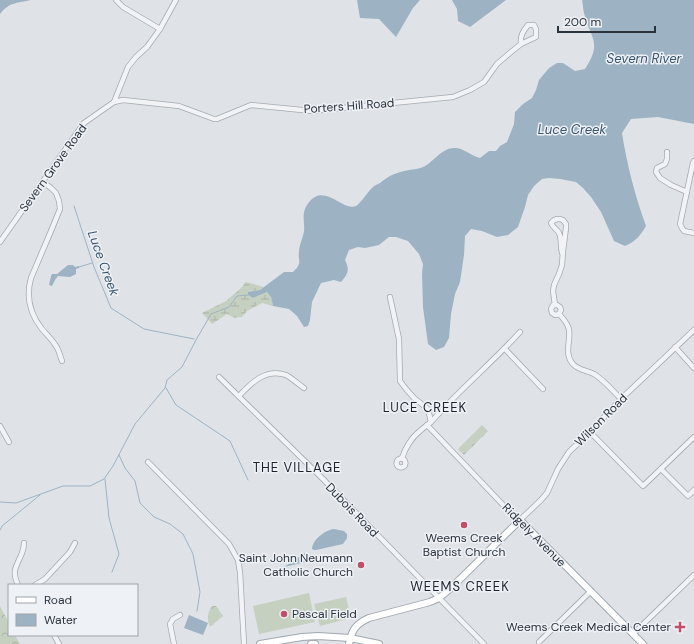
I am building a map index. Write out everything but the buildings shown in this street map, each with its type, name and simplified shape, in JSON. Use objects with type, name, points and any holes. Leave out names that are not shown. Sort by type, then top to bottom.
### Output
[{"type":"main road","points":[[350,641],[354,628],[369,618],[430,602],[439,598],[520,520]]},
{"type":"main road","name":"Ridgely Avenue","points":[[520,520],[643,644]]},
{"type":"main road","points":[[260,644],[318,636],[350,641],[374,642],[379,644]]},
{"type":"street","points":[[116,0],[123,7],[160,28]]},
{"type":"street","points":[[114,102],[128,67],[147,47],[176,0]]},
{"type":"street","name":"Porters Hill Road","points":[[114,102],[123,100],[179,106],[214,119],[251,105],[312,111],[453,96],[470,90],[484,82],[497,64],[521,44]]},
{"type":"street","name":"Severn Grove Road","points":[[0,242],[84,123],[114,102]]},
{"type":"street","points":[[667,152],[665,164],[657,168],[656,172],[660,178],[687,192]]},
{"type":"street","points":[[694,161],[680,224],[684,231],[694,233]]},
{"type":"street","points":[[43,182],[56,193],[60,209],[32,272],[29,283],[29,300],[33,316],[57,347],[62,361]]},
{"type":"street","points":[[562,253],[560,235],[551,223],[557,219],[563,220],[566,224],[566,228],[562,253],[562,265],[553,291],[555,305],[557,304],[560,307],[561,310],[559,314],[565,320],[569,329],[568,356],[572,364],[594,374],[621,399]]},
{"type":"street","points":[[390,297],[399,339],[400,381],[414,398],[428,409],[438,414]]},
{"type":"street","name":"Wilson Road","points":[[520,520],[547,493],[558,469],[569,452],[621,399],[694,330]]},
{"type":"street","points":[[402,458],[410,441],[419,431],[429,424],[505,349],[520,332]]},
{"type":"street","points":[[675,347],[694,368]]},
{"type":"street","points":[[505,349],[543,389]]},
{"type":"street","points":[[239,396],[254,381],[270,374],[286,375],[304,388]]},
{"type":"street","name":"Dubois Road","points":[[220,377],[484,644]]},
{"type":"street","points":[[428,409],[429,424]]},
{"type":"street","name":"Ridgely Avenue","points":[[429,424],[506,508],[520,520]]},
{"type":"street","points":[[0,426],[9,442]]},
{"type":"street","points":[[590,432],[643,486],[694,437]]},
{"type":"street","points":[[148,462],[229,544],[238,560],[244,644]]},
{"type":"street","points":[[661,469],[688,496],[694,490]]},
{"type":"street","points":[[37,584],[45,579],[70,552],[75,542]]},
{"type":"street","points":[[18,584],[14,574],[24,543]]},
{"type":"street","points":[[633,634],[694,574]]},
{"type":"street","points":[[539,642],[590,592]]},
{"type":"street","points":[[174,644],[170,624],[173,619],[180,615]]},
{"type":"green space","points":[[246,282],[264,287],[260,290],[249,292],[248,295],[253,298],[267,292],[271,296],[273,306],[262,303],[247,311],[242,317],[234,318],[227,314],[212,324],[202,313],[226,301]]},
{"type":"green space","points":[[482,425],[488,431],[464,455],[458,449]]},
{"type":"green space","name":"Pascal Field","points":[[309,593],[315,622],[259,634],[253,606]]},
{"type":"green space","points":[[346,597],[351,618],[320,626],[314,604]]},
{"type":"green space","points":[[0,606],[8,621],[8,636],[16,636],[20,644],[0,644]]},
{"type":"green space","points":[[216,606],[223,616],[210,627],[208,615],[211,607]]},
{"type":"water","points":[[0,0],[31,0],[10,5],[0,14]]},
{"type":"water","points":[[357,0],[420,0],[413,8],[396,37],[379,19],[360,18]]},
{"type":"water","points":[[452,0],[506,0],[470,27],[458,21],[457,9]]},
{"type":"water","name":"Luce Creek","points":[[582,0],[694,0],[694,124],[658,117],[631,119],[622,133],[626,157],[638,203],[646,226],[635,240],[625,246],[614,241],[601,212],[591,197],[576,182],[549,178],[542,179],[534,186],[528,195],[518,227],[508,235],[497,237],[482,231],[471,229],[465,236],[460,282],[455,294],[451,314],[449,338],[444,347],[436,350],[428,344],[423,307],[423,264],[419,254],[408,241],[396,237],[389,237],[379,245],[365,248],[358,247],[349,250],[345,260],[348,269],[347,274],[341,282],[334,280],[321,283],[312,302],[308,326],[304,327],[297,316],[289,309],[273,306],[271,297],[267,292],[253,298],[248,295],[248,292],[260,290],[284,272],[293,272],[298,266],[299,249],[304,231],[304,212],[305,208],[313,198],[319,195],[326,196],[351,207],[356,206],[374,186],[400,172],[422,167],[451,148],[458,148],[480,158],[489,151],[496,151],[500,146],[507,142],[514,124],[515,112],[532,98],[539,80],[549,68],[557,63],[563,63],[575,71],[585,69],[590,60],[593,52],[594,40],[584,13]]},
{"type":"water","points":[[68,265],[73,265],[75,267],[79,266],[79,268],[76,269],[76,274],[70,277],[58,276],[52,286],[49,285],[52,274],[57,274]]},
{"type":"water","points":[[334,529],[344,531],[347,534],[347,538],[343,544],[316,550],[312,549],[314,542],[320,536],[327,531]]},
{"type":"water","points":[[305,553],[308,553],[311,561],[284,567]]},
{"type":"water","points":[[189,615],[208,623],[203,635],[184,628]]},
{"type":"waterway","name":"Luce Creek","points":[[74,206],[94,267],[111,308],[144,329],[194,339]]},
{"type":"waterway","points":[[79,267],[92,263]]},
{"type":"waterway","name":"Luce Creek","points":[[0,502],[16,503],[63,486],[90,486],[104,479],[113,466],[135,424],[165,388],[167,380],[182,367],[211,314],[229,307],[237,296],[248,295]]},
{"type":"waterway","points":[[166,388],[176,405],[230,441],[248,480]]},
{"type":"waterway","name":"Luce Creek","points":[[119,455],[125,468],[135,481],[140,503],[154,517],[170,524],[183,534],[193,554],[200,592],[197,611]]},
{"type":"waterway","points":[[105,479],[109,518],[119,554],[112,572]]},
{"type":"waterway","name":"Luce Creek","points":[[0,530],[2,526],[40,495]]},
{"type":"place","name":"Weems Creek Baptist Church","points":[[464,525]]},
{"type":"place","name":"Saint John Neumann Catholic Church","points":[[361,565]]},
{"type":"place","name":"Pascal Field","points":[[284,614]]},
{"type":"place","name":"Weems Creek Medical Center","points":[[680,627]]},
{"type":"district","name":"LUCE CREEK","points":[[425,407]]},
{"type":"district","name":"THE VILLAGE","points":[[297,467]]},
{"type":"district","name":"WEEMS CREEK","points":[[460,586]]},
{"type":"water label","name":"Severn River","points":[[644,58]]}]
